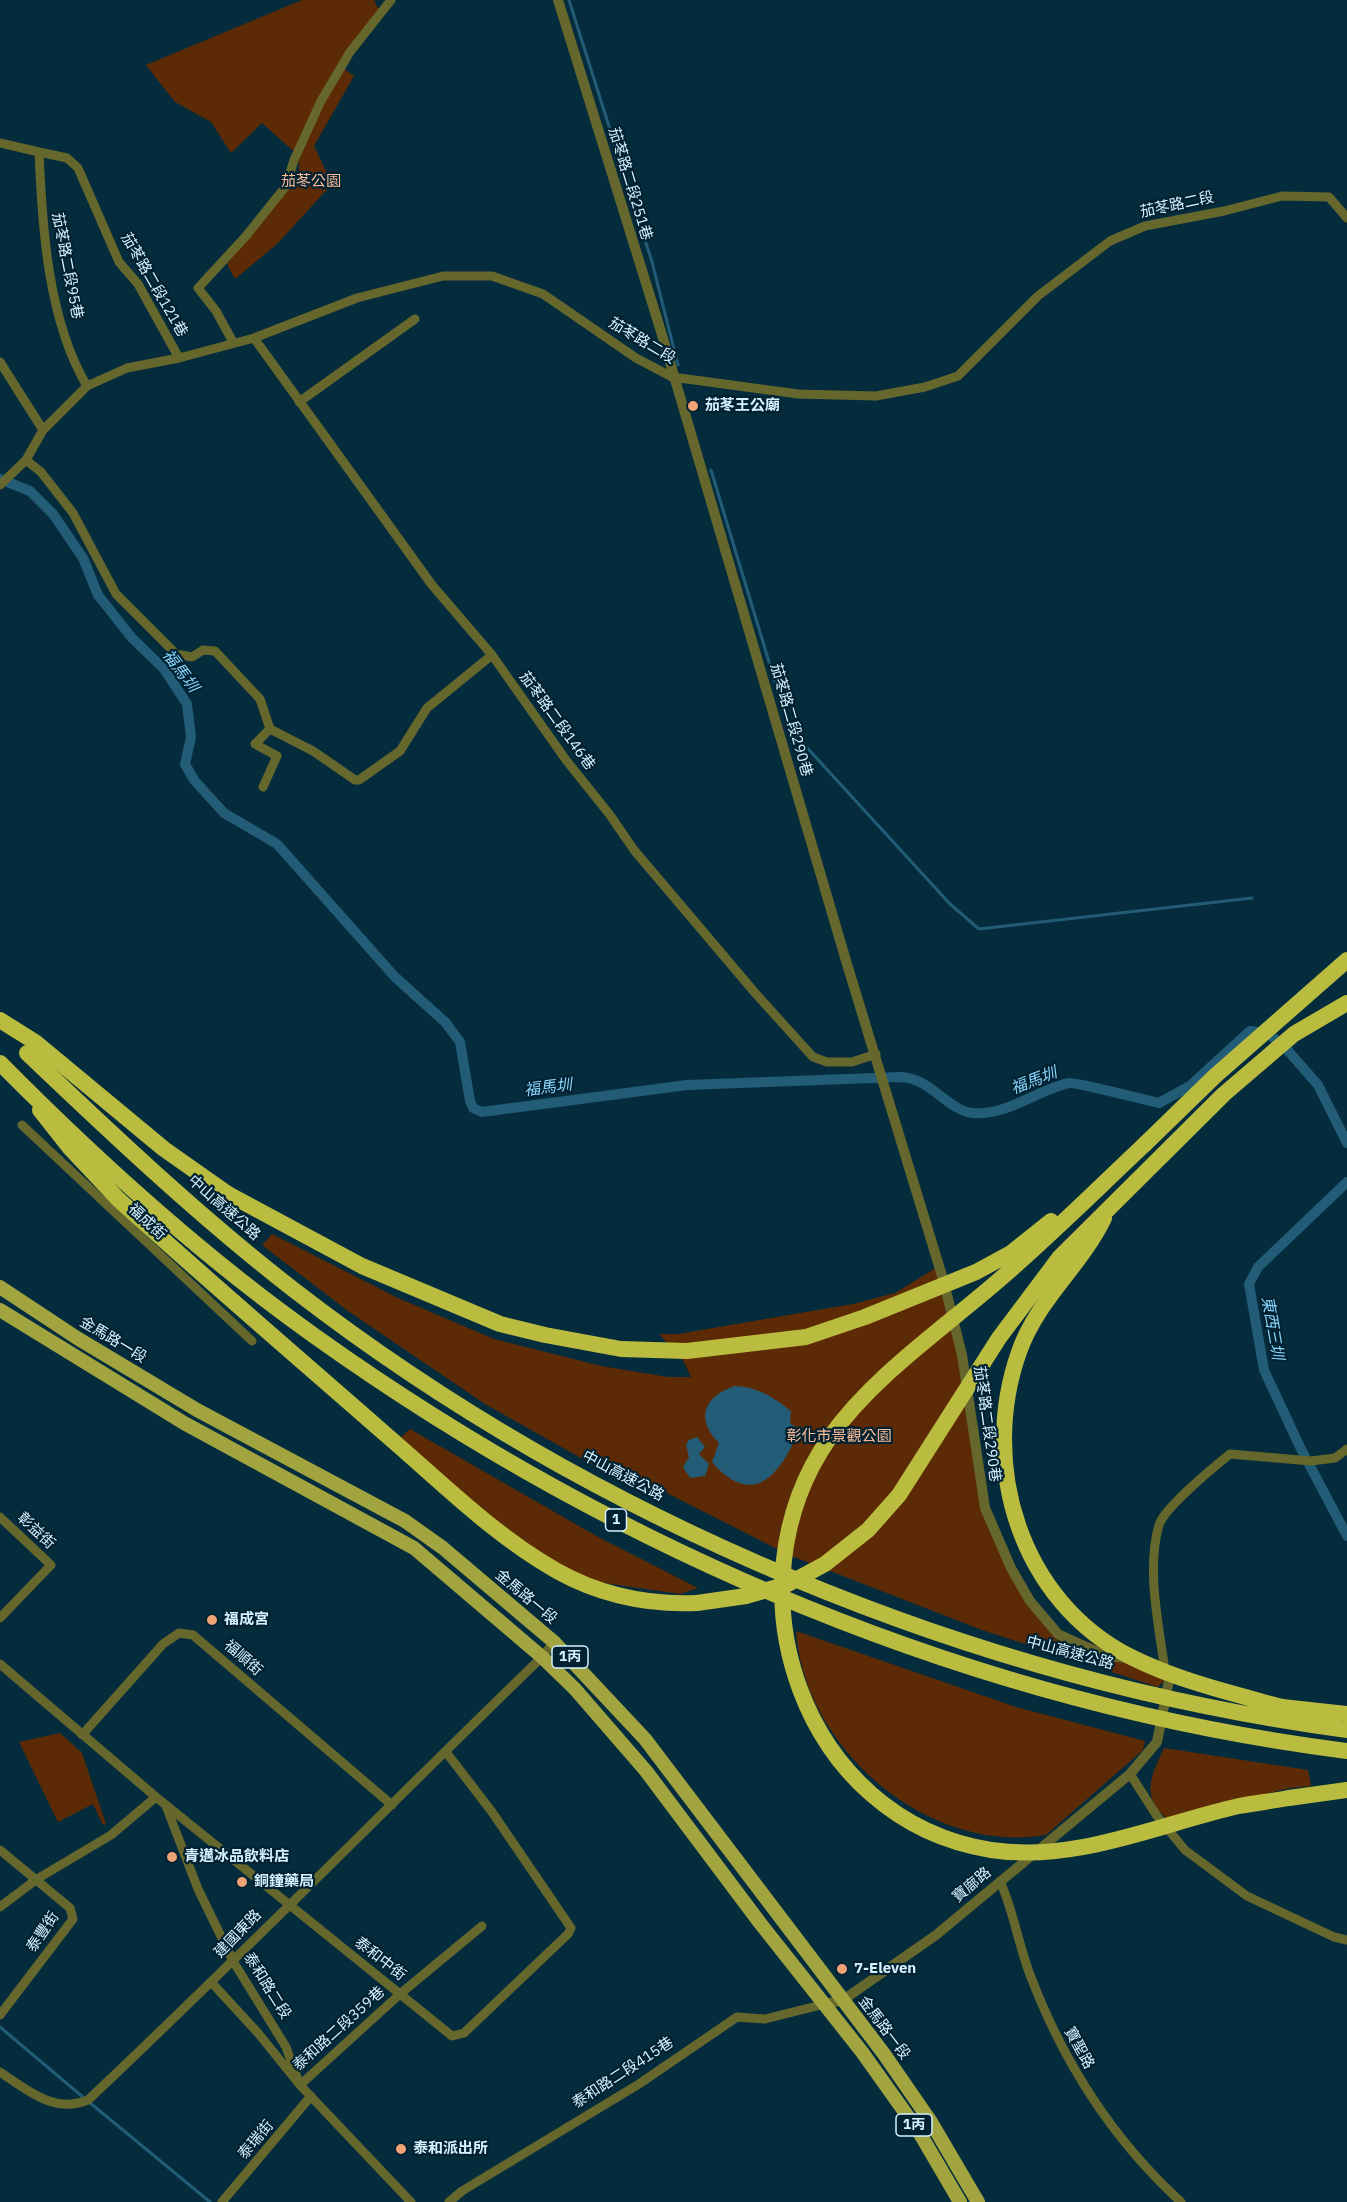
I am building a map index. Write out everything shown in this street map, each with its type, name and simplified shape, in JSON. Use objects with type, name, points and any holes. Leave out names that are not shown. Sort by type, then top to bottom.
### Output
[{"type":"highway","points":[[1347,960],[1215,1076],[1045,1240],[886,1376],[831,1436],[812,1468],[787,1544],[782,1593],[787,1652],[794,1679],[804,1705],[822,1736],[844,1767],[874,1795],[900,1814],[928,1830],[957,1842],[994,1850],[1061,1851],[1118,1839],[1240,1806],[1347,1790]]},
{"type":"highway","points":[[17,1080],[70,1148],[118,1199],[487,1521],[557,1571],[614,1594],[652,1603],[716,1602],[788,1584],[825,1564],[868,1530],[899,1495],[999,1338],[1059,1258],[1224,1094],[1294,1035],[1347,1003]]},
{"type":"highway","points":[[0,1020],[35,1042],[164,1149],[228,1194],[362,1266],[500,1324],[621,1349],[687,1352],[806,1337],[866,1317],[976,1272],[1011,1254],[1145,1144]]},
{"type":"highway","name":"中山高速公路","points":[[0,1026],[123,1144],[293,1290],[469,1412],[611,1492],[756,1563],[891,1618],[939,1634],[1081,1675],[1264,1719],[1347,1730]]},
{"type":"highway","name":"1","points":[[0,1063],[171,1220],[312,1334],[387,1386],[515,1466],[686,1557],[916,1649],[1068,1695],[1167,1720],[1347,1751]]},
{"type":"highway","points":[[1111,1205],[1093,1242],[1063,1277],[1030,1327],[1019,1353],[1003,1411],[1003,1458],[1012,1506],[1026,1544],[1047,1582],[1073,1614],[1102,1640],[1130,1657],[1178,1678],[1282,1707],[1347,1714]]},
{"type":"main road","name":"金馬路一段","points":[[0,1287],[76,1338],[192,1407],[405,1521],[436,1543],[554,1642],[645,1739],[843,2000],[917,2102],[978,2202]]},
{"type":"main road","name":"1丙","points":[[0,1310],[184,1423],[414,1548],[542,1657],[575,1689],[646,1771],[760,1923],[825,2004],[909,2117],[960,2202]]},
{"type":"street","points":[[233,342],[216,311],[198,288],[240,243],[285,186],[294,160],[321,101],[350,52],[391,0]]},
{"type":"street","name":"茄苳路二段251巷","points":[[558,0],[659,325],[672,377]]},
{"type":"street","points":[[0,143],[39,152]]},
{"type":"street","name":"茄苳路二段121巷","points":[[39,152],[67,158],[78,168],[119,262],[138,284],[179,358]]},
{"type":"street","name":"茄苳路二段95巷","points":[[39,152],[42,227],[59,315],[87,386]]},
{"type":"street","name":"茄苳路二段","points":[[3,483],[23,462],[44,430],[87,386],[127,368],[179,358],[254,338],[357,298],[443,276],[492,276],[543,294],[636,358],[672,377],[798,394],[876,396],[925,387],[958,376],[1038,296],[1110,241],[1145,226],[1224,211],[1282,196],[1329,197],[1347,218]]},
{"type":"street","points":[[299,402],[415,319]]},
{"type":"street","name":"茄苳路二段146巷","points":[[254,338],[432,585],[492,655],[566,760],[610,815],[634,850],[813,1057],[827,1062],[852,1062],[876,1054]]},
{"type":"street","points":[[0,362],[44,430]]},
{"type":"street","name":"茄苳路二段290巷","points":[[672,377],[943,1279],[960,1347],[981,1490],[991,1525],[1030,1600],[1058,1634],[1106,1656],[1138,1659],[1167,1673]]},
{"type":"street","points":[[23,462],[41,472],[73,513],[116,594],[176,654],[192,657],[204,650],[215,651],[224,657],[260,699],[270,729],[313,752],[355,780],[359,780],[400,751],[427,708],[492,655]]},
{"type":"street","points":[[263,787],[277,756],[255,744],[270,729]]},
{"type":"street","name":"福成街","points":[[22,1125],[252,1341]]},
{"type":"street","points":[[1167,1673],[1154,1576],[1160,1524],[1170,1506],[1230,1454],[1311,1461],[1335,1458],[1347,1449]]},
{"type":"street","points":[[1012,1463],[1018,1509],[1034,1546],[1061,1592],[1085,1622],[1138,1659]]},
{"type":"street","name":"彰益街","points":[[0,1517],[51,1565],[0,1618]]},
{"type":"street","name":"福順街","points":[[82,1734],[163,1644],[179,1633],[193,1635],[392,1805]]},
{"type":"street","name":"建國東路","points":[[0,2072],[37,2097],[53,2104],[76,2105],[85,2101],[212,1983],[288,1905],[542,1657],[554,1642]]},
{"type":"street","name":"泰和中街","points":[[0,1664],[156,1797],[452,2036],[464,2033],[568,1934],[571,1928],[492,1812],[446,1752]]},
{"type":"street","name":"寶廍路","points":[[825,2004],[843,2000],[936,1935],[1130,1774],[1157,1742],[1167,1673]]},
{"type":"street","points":[[1130,1774],[1157,1816],[1185,1850],[1247,1896],[1334,1937],[1347,1940]]},
{"type":"street","points":[[0,1907],[37,1879],[111,1835],[156,1797]]},
{"type":"street","name":"泰和路二段","points":[[165,1804],[198,1889],[233,1961],[286,2047],[300,2085]]},
{"type":"street","name":"泰豐街","points":[[0,1850],[70,1908],[73,1919],[0,2015]]},
{"type":"street","name":"寶聖路","points":[[1000,1881],[1028,1971],[1064,2053],[1110,2125],[1181,2202]]},
{"type":"street","name":"泰和路二段359巷","points":[[300,2085],[400,1994],[482,1926]]},
{"type":"street","name":"泰和路二段","points":[[212,1983],[258,2033],[300,2085],[411,2202]]},
{"type":"street","name":"泰和路二段415巷","points":[[449,2202],[462,2191],[639,2084],[738,2016],[765,2019],[825,2004]]},
{"type":"street","name":"泰瑞街","points":[[222,2202],[311,2096]]},
{"type":"green space","name":"茄苳公園","points":[[302,0],[374,0],[379,10],[344,69],[354,76],[314,146],[332,184],[277,244],[235,279],[227,264],[299,171],[298,155],[262,123],[231,153],[211,122],[175,102],[146,65]]},
{"type":"green space","name":"彰化市景觀公園","points":[[272,1234],[398,1298],[494,1339],[601,1366],[668,1377],[691,1377],[684,1362],[659,1334],[678,1334],[853,1304],[895,1293],[939,1266],[958,1340],[970,1437],[998,1546],[1055,1629],[1158,1670],[1163,1675],[1164,1681],[1158,1687],[982,1630],[789,1555],[661,1490],[659,1502],[485,1404],[348,1311],[262,1245]]},
{"type":"green space","points":[[410,1429],[598,1537],[698,1588],[680,1594],[591,1581],[528,1547],[396,1442]]},
{"type":"green space","points":[[796,1631],[1016,1707],[1145,1741],[1143,1750],[1046,1835],[1001,1837],[958,1828],[917,1810],[879,1784],[847,1752],[822,1715],[804,1674]]},
{"type":"green space","points":[[60,1733],[82,1753],[106,1824],[103,1825],[93,1804],[58,1822],[19,1742]]},
{"type":"green space","points":[[1164,1748],[1308,1770],[1311,1786],[1290,1788],[1166,1818],[1153,1801],[1151,1792],[1153,1776]]},
{"type":"water","points":[[735,1386],[758,1391],[778,1401],[791,1411],[790,1423],[799,1430],[784,1460],[774,1472],[764,1481],[753,1485],[740,1483],[727,1476],[712,1462],[719,1443],[707,1425],[706,1409],[716,1396]]},
{"type":"water","points":[[697,1437],[705,1447],[699,1454],[709,1464],[705,1476],[690,1478],[683,1467],[689,1457],[686,1445],[689,1440]]},
{"type":"waterway","points":[[569,0],[652,262],[678,365]]},
{"type":"waterway","points":[[711,470],[789,728],[950,904],[979,929],[1252,898]]},
{"type":"waterway","name":"福馬圳","points":[[0,479],[30,491],[53,514],[83,558],[98,595],[132,638],[164,669],[187,704],[191,737],[185,764],[194,780],[224,813],[277,844],[395,977],[445,1022],[460,1042],[473,1108],[482,1112],[687,1085],[900,1077],[921,1083],[963,1111],[973,1113],[998,1111],[1069,1083],[1159,1103],[1190,1086],[1250,1031],[1267,1033],[1283,1045],[1318,1085],[1347,1143]]},
{"type":"waterway","name":"東西三圳","points":[[1347,1182],[1258,1267],[1249,1284],[1264,1370],[1300,1447],[1347,1536]]},
{"type":"waterway","points":[[0,2027],[84,2098]]},
{"type":"waterway","points":[[89,2102],[210,2202]]},
{"type":"place","name":"茄苳王公廟","points":[[693,406]]},
{"type":"place","name":"福成宮","points":[[212,1620]]},
{"type":"place","name":"青邁冰品飲料店","points":[[172,1857]]},
{"type":"place","name":"銅鐘藥局","points":[[242,1882]]},
{"type":"place","name":"7-Eleven","points":[[842,1969]]},
{"type":"place","name":"泰和派出所","points":[[401,2149]]}]
